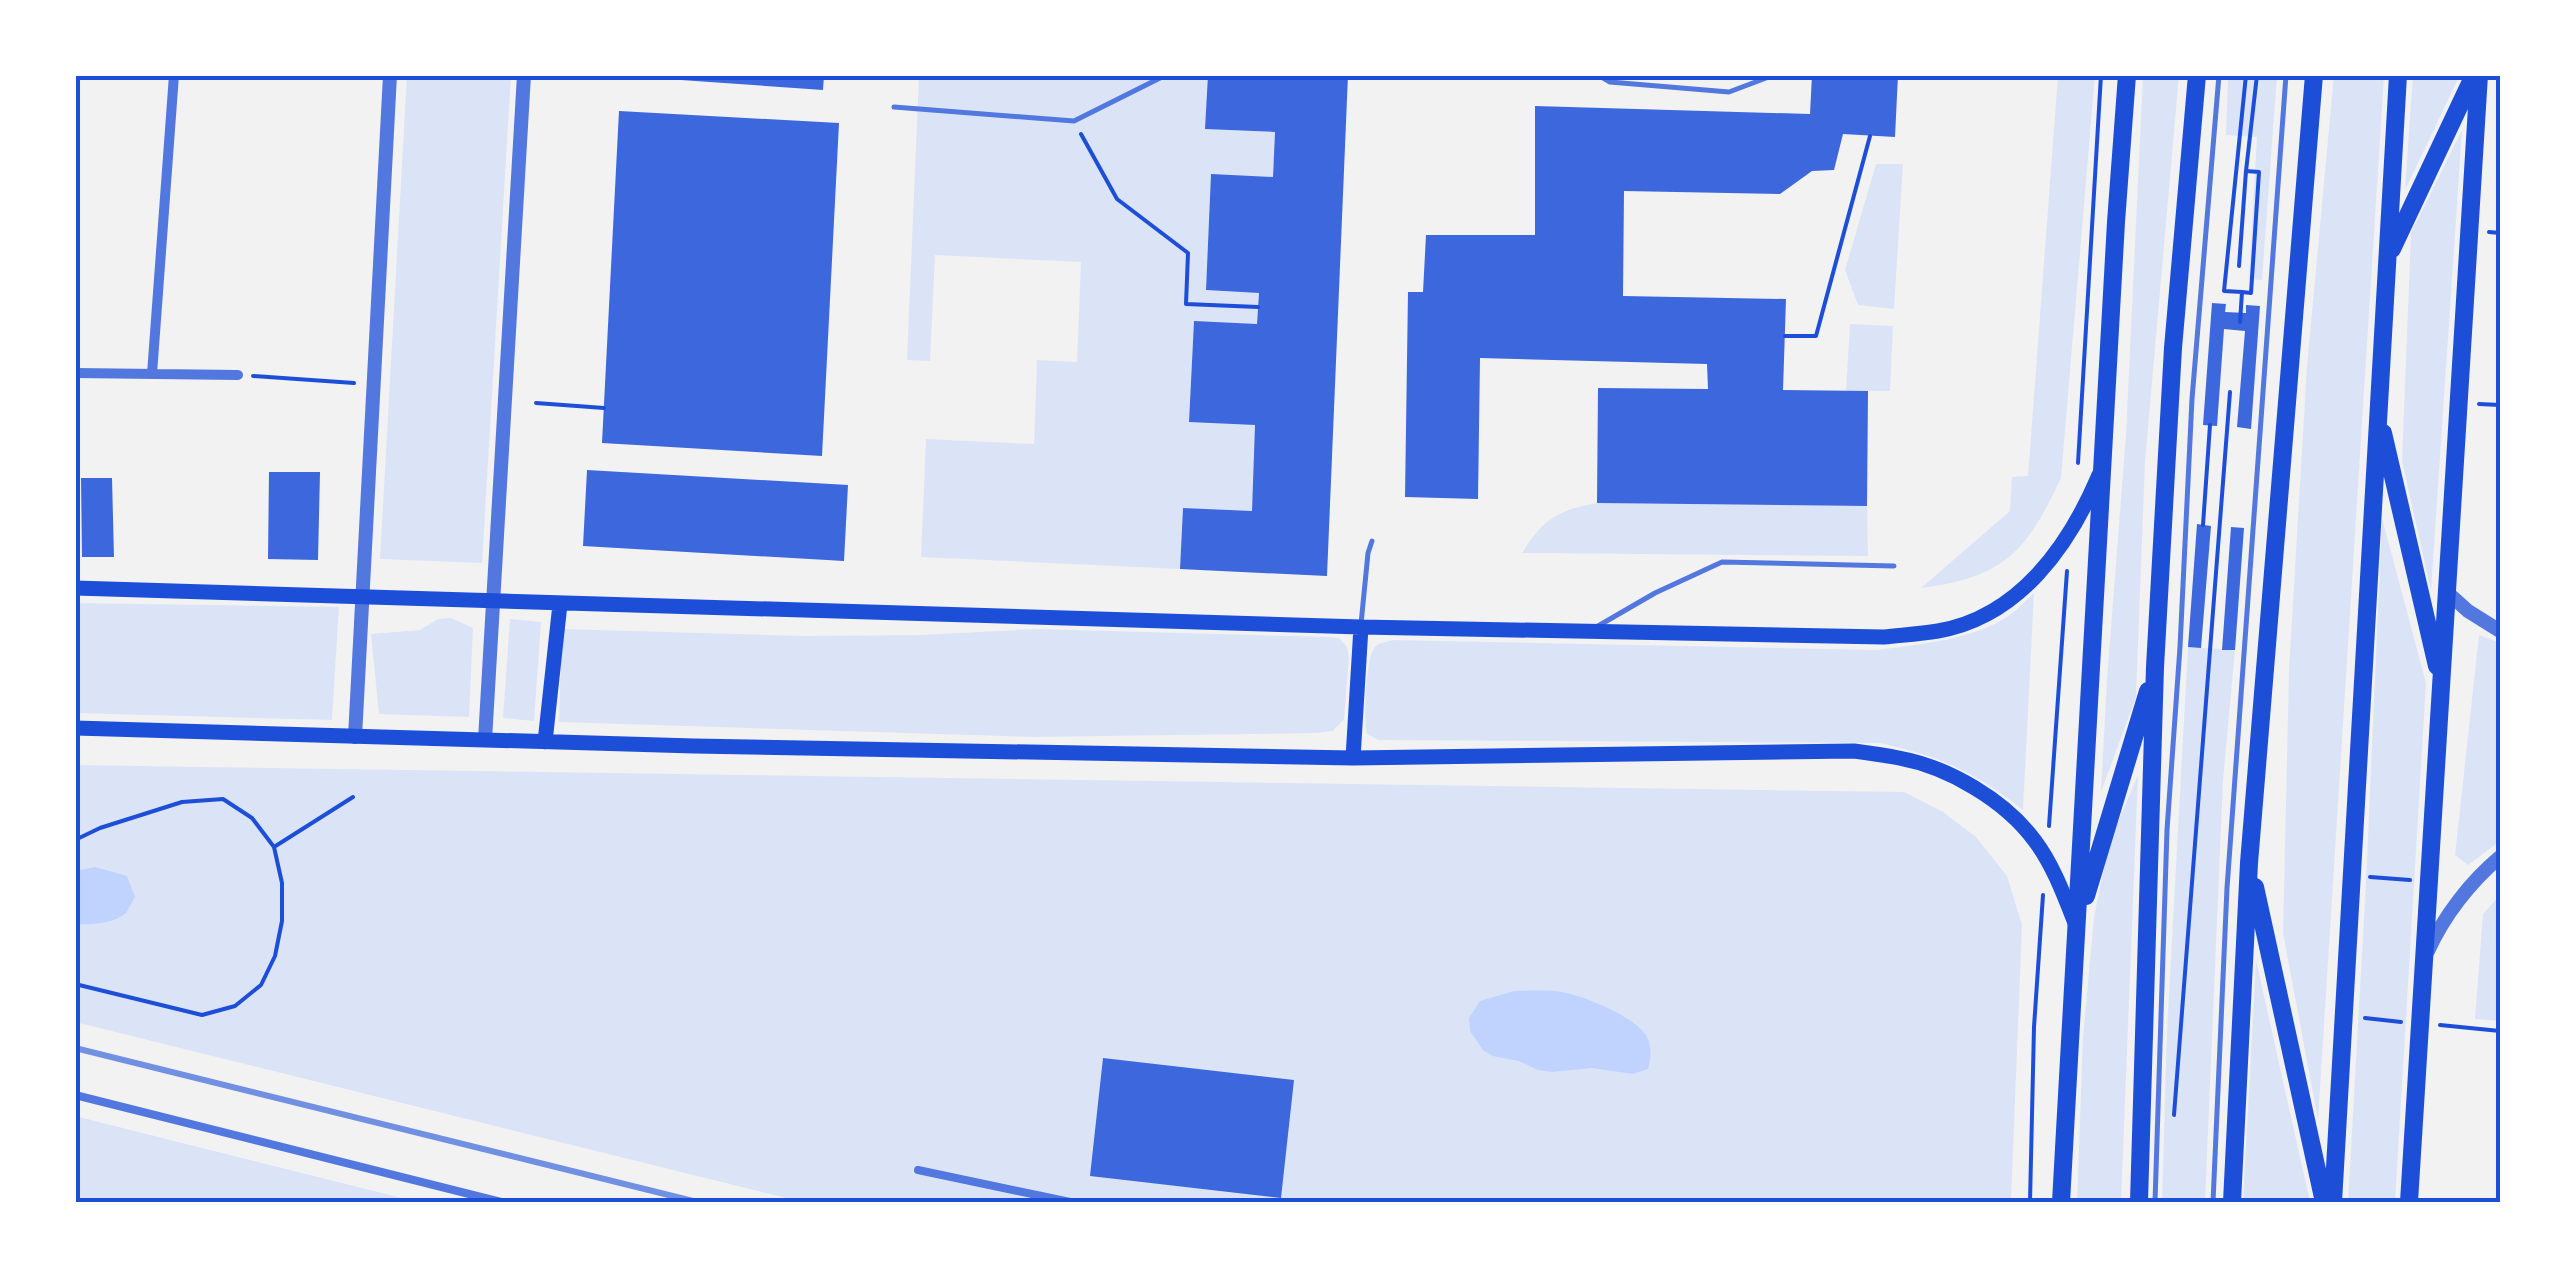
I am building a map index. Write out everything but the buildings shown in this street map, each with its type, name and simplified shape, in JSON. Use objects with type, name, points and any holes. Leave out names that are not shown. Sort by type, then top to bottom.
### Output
[{"type":"main road","points":[[2061,1202],[2127,75]]},
{"type":"main road","points":[[2139,1202],[2155,667],[2172,348],[2197,75]]},
{"type":"main road","points":[[2232,1202],[2250,862],[2314,75]]},
{"type":"main road","points":[[2333,1202],[2398,75]]},
{"type":"main road","points":[[2388,259],[2476,75]]},
{"type":"main road","points":[[2410,1202],[2476,75]]},
{"type":"main road","points":[[2378,410],[2442,686]]},
{"type":"main road","points":[[75,588],[1361,626],[1884,637],[1940,631],[1974,620],[1995,610],[2032,582],[2085,508],[2104,462]]},
{"type":"main road","points":[[545,742],[560,604]]},
{"type":"main road","points":[[1352,758],[1361,626]]},
{"type":"main road","points":[[2077,927],[2155,667]]},
{"type":"main road","points":[[75,728],[1352,758],[1854,751],[1903,758],[1973,786],[2005,809],[2046,858],[2077,927]]},
{"type":"main road","points":[[2250,862],[2324,1202]]},
{"type":"street","points":[[152,374],[174,75]]},
{"type":"street","points":[[355,737],[390,75]]},
{"type":"street","points":[[485,740],[524,75]]},
{"type":"street","points":[[75,373],[238,376]]},
{"type":"street","points":[[2448,593],[2500,631]]},
{"type":"street","points":[[2425,956],[2475,880],[2500,857]]},
{"type":"street","points":[[75,1095],[501,1202]]},
{"type":"street","points":[[918,1170],[1070,1202]]},
{"type":"lane","points":[[894,108],[1074,121],[1166,75]]},
{"type":"lane","points":[[1598,75],[1610,82],[1729,92],[1774,75]]},
{"type":"lane","points":[[2155,1202],[2167,830],[2192,399],[2219,75]]},
{"type":"lane","points":[[2213,1202],[2226,888],[2286,75]]},
{"type":"lane","points":[[1361,626],[1372,542]]},
{"type":"lane","points":[[1586,632],[1655,593],[1722,562],[1894,566]]},
{"type":"path","points":[[2078,463],[2101,75]]},
{"type":"path","points":[[2246,75],[2224,291],[2250,293],[2259,172],[2246,171]]},
{"type":"path","points":[[2239,266],[2256,75]]},
{"type":"path","points":[[1074,121],[1118,200],[1188,253],[1186,304],[1258,307]]},
{"type":"path","points":[[1786,336],[1816,336],[1870,136]]},
{"type":"path","points":[[2240,322],[2242,292]]},
{"type":"path","points":[[238,376],[354,382]]},
{"type":"path","points":[[2174,1116],[2230,392]]},
{"type":"path","points":[[536,403],[604,408]]},
{"type":"path","points":[[2202,525],[2210,425]]},
{"type":"path","points":[[2030,1202],[2034,1027],[2068,570]]},
{"type":"path","points":[[274,847],[353,798]]},
{"type":"path","points":[[75,840],[182,802],[224,800],[252,818],[274,847],[282,884],[282,921],[275,956],[261,985],[235,1006],[202,1015],[75,984]]},
{"type":"path","points":[[2351,876],[2430,882]]},
{"type":"shaded area","points":[[407,75],[511,75],[482,563],[380,559]]},
{"type":"shaded area","points":[[919,75],[1208,75],[1206,129],[1275,132],[1273,177],[1211,175],[1206,290],[1259,293],[1257,324],[1194,322],[1189,421],[1255,425],[1252,511],[1183,508],[1180,569],[921,557],[926,439],[1034,444],[1037,360],[1077,362],[1081,262],[935,255],[930,361],[907,360]]},
{"type":"shaded area","points":[[2058,75],[2095,75],[2061,478],[2036,525],[2009,557],[1973,577],[1921,588],[2010,511],[2012,477],[2028,476]]},
{"type":"shaded area","points":[[2143,75],[2179,75],[2145,462],[2136,697],[2101,792],[2126,435]]},
{"type":"shaded area","points":[[2228,75],[2277,75],[2262,280],[2249,279],[2257,137],[2226,135]]},
{"type":"shaded area","points":[[2334,75],[2384,75],[2318,1120],[2283,933],[2289,669],[2307,366]]},
{"type":"shaded area","points":[[2413,75],[2460,75],[2405,190]]},
{"type":"shaded area","points":[[2462,130],[2431,591],[2402,461],[2411,233]]},
{"type":"shaded area","points":[[1876,164],[1903,164],[1894,309],[1858,305],[1845,270]]},
{"type":"shaded area","points":[[1850,324],[1893,326],[1890,391],[1846,391]]},
{"type":"shaded area","points":[[1597,503],[1867,506],[1868,556],[1522,553],[1553,518]]},
{"type":"shaded area","points":[[2382,518],[2426,683],[2395,1202],[2348,1202],[2366,883]]},
{"type":"shaded area","points":[[2034,593],[2023,810],[1956,767],[1880,743],[1378,740],[1367,734],[1366,691],[1371,656],[1377,645],[1388,641],[1876,650],[1946,640],[1980,630],[2010,615]]},
{"type":"shaded area","points":[[75,603],[339,607],[332,720],[75,713]]},
{"type":"shaded area","points":[[451,618],[473,628],[469,717],[379,714],[371,634],[420,630],[438,619]]},
{"type":"shaded area","points":[[510,619],[541,622],[534,721],[503,718]]},
{"type":"shaded area","points":[[562,629],[804,636],[1036,629],[1328,637],[1339,638],[1347,647],[1349,658],[1344,719],[1333,731],[1317,733],[1033,737],[559,722]]},
{"type":"shaded area","points":[[2479,635],[2500,643],[2500,841],[2468,865],[2455,855]]},
{"type":"shaded area","points":[[2188,647],[2235,650],[2223,781],[2205,1202],[2162,1202],[2167,1031]]},
{"type":"shaded area","points":[[75,765],[1904,792],[1943,812],[1976,837],[2007,876],[2022,925],[2011,1202],[802,1202],[75,1022]]},
{"type":"shaded area","points":[[2138,775],[2121,1202],[2077,1202],[2083,1037],[2094,917],[2109,843]]},
{"type":"shaded area","points":[[2500,895],[2500,1021],[2475,1019],[2483,914]]},
{"type":"shaded area","points":[[2256,960],[2310,1202],[2243,1202]]},
{"type":"shaded area","points":[[75,1116],[418,1202],[75,1202]]},
{"type":"water","points":[[95,867],[127,876],[135,897],[126,913],[115,919],[75,924],[75,871]]},
{"type":"water","points":[[1514,991],[1565,993],[1619,1014],[1647,1037],[1648,1069],[1633,1074],[1592,1068],[1552,1072],[1493,1056],[1483,1050],[1470,1031],[1469,1018],[1480,1001]]},
{"type":"railway","points":[[75,1048],[697,1202]]}]
